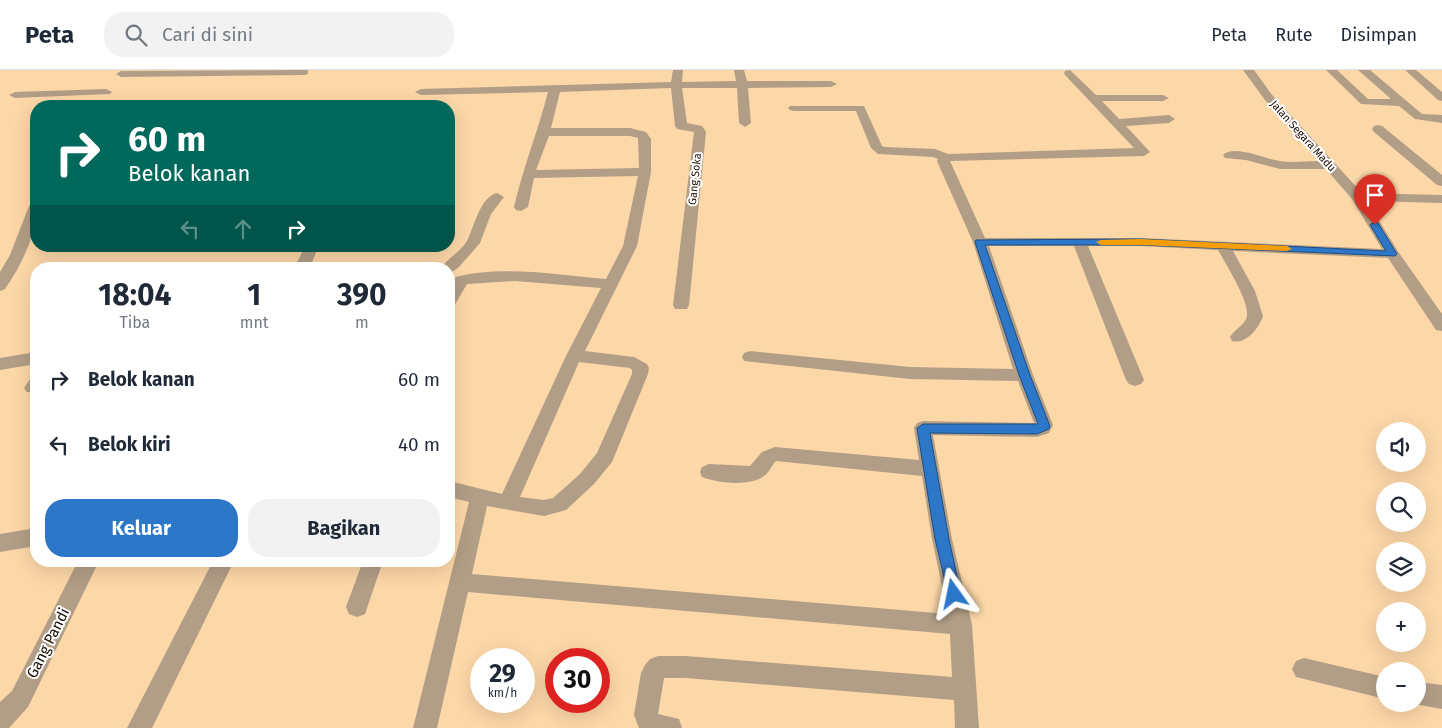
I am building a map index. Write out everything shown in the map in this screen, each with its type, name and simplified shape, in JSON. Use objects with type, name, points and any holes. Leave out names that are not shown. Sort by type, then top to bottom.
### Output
[{"type":"street","name":"Gang Soka","points":[[678,70],[676,85],[681,127],[698,129],[700,132],[681,305]]},
{"type":"street","points":[[739,70],[745,123]]},
{"type":"street","name":"Jalan Segara Madu","points":[[1248,70],[1269,98],[1358,197],[1392,254],[1442,326]]},
{"type":"street","points":[[1331,70],[1366,102],[1402,103]]},
{"type":"street","points":[[1364,70],[1421,118],[1442,120]]},
{"type":"street","points":[[1410,70],[1442,98]]},
{"type":"street","points":[[100,100],[123,72],[304,72]]},
{"type":"street","points":[[421,92],[742,84],[835,91],[861,109],[877,148],[882,151],[935,153],[947,158],[1144,152],[1069,73]]},
{"type":"street","points":[[521,207],[528,174],[544,132],[555,88]]},
{"type":"street","points":[[794,108],[835,91]]},
{"type":"street","points":[[15,95],[106,92]]},
{"type":"street","points":[[1092,98],[1163,98]]},
{"type":"street","points":[[1116,123],[1169,119]]},
{"type":"street","points":[[1378,129],[1442,182]]},
{"type":"street","points":[[507,503],[574,356],[627,252],[634,232],[645,172],[645,139],[642,135],[630,132],[544,132]]},
{"type":"street","points":[[1229,155],[1247,156],[1280,165],[1329,165]]},
{"type":"street","points":[[947,158],[943,160],[944,164],[980,242],[1024,375],[1044,423],[1043,428],[923,428],[942,539],[961,625],[967,728]]},
{"type":"street","points":[[528,174],[645,172]]},
{"type":"street","points":[[455,263],[473,243],[484,214],[497,197]]},
{"type":"street","points":[[1358,197],[1442,199]]},
{"type":"street","points":[[0,286],[4,272],[30,228]]},
{"type":"street","points":[[980,242],[1141,242],[1392,254]]},
{"type":"street","points":[[1079,242],[1135,380]]},
{"type":"street","points":[[1222,245],[1239,274],[1255,313],[1253,320],[1238,337]]},
{"type":"street","points":[[455,291],[461,280],[465,279],[516,276],[611,284]]},
{"type":"street","points":[[455,490],[507,503],[544,508],[556,506],[586,479],[608,451],[641,368],[634,364],[574,356]]},
{"type":"street","points":[[750,357],[910,373],[1024,375]]},
{"type":"street","points":[[0,364],[30,359]]},
{"type":"street","points":[[708,472],[751,474],[758,471],[768,456],[775,454],[930,469]]},
{"type":"street","points":[[425,728],[480,496]]},
{"type":"street","points":[[0,543],[30,539]]},
{"type":"street","name":"Gang Pandi","points":[[0,719],[20,699],[86,567]]},
{"type":"street","points":[[139,728],[221,567]]},
{"type":"street","points":[[358,607],[371,567]]},
{"type":"street","points":[[460,582],[961,625]]},
{"type":"street","points":[[670,728],[651,726],[647,722],[646,715],[653,673],[658,667],[686,667],[964,689]]},
{"type":"street","points":[[1304,669],[1376,686]]},
{"type":"street","points":[[1426,695],[1442,697]]},
{"type":"slow traffic","points":[[1101,242],[1222,245],[1287,249]]},
{"type":"route","points":[[954,594],[942,539],[923,428],[1037,430],[1044,426],[1024,375],[980,242],[1141,242],[1392,254],[1375,225]]}]
